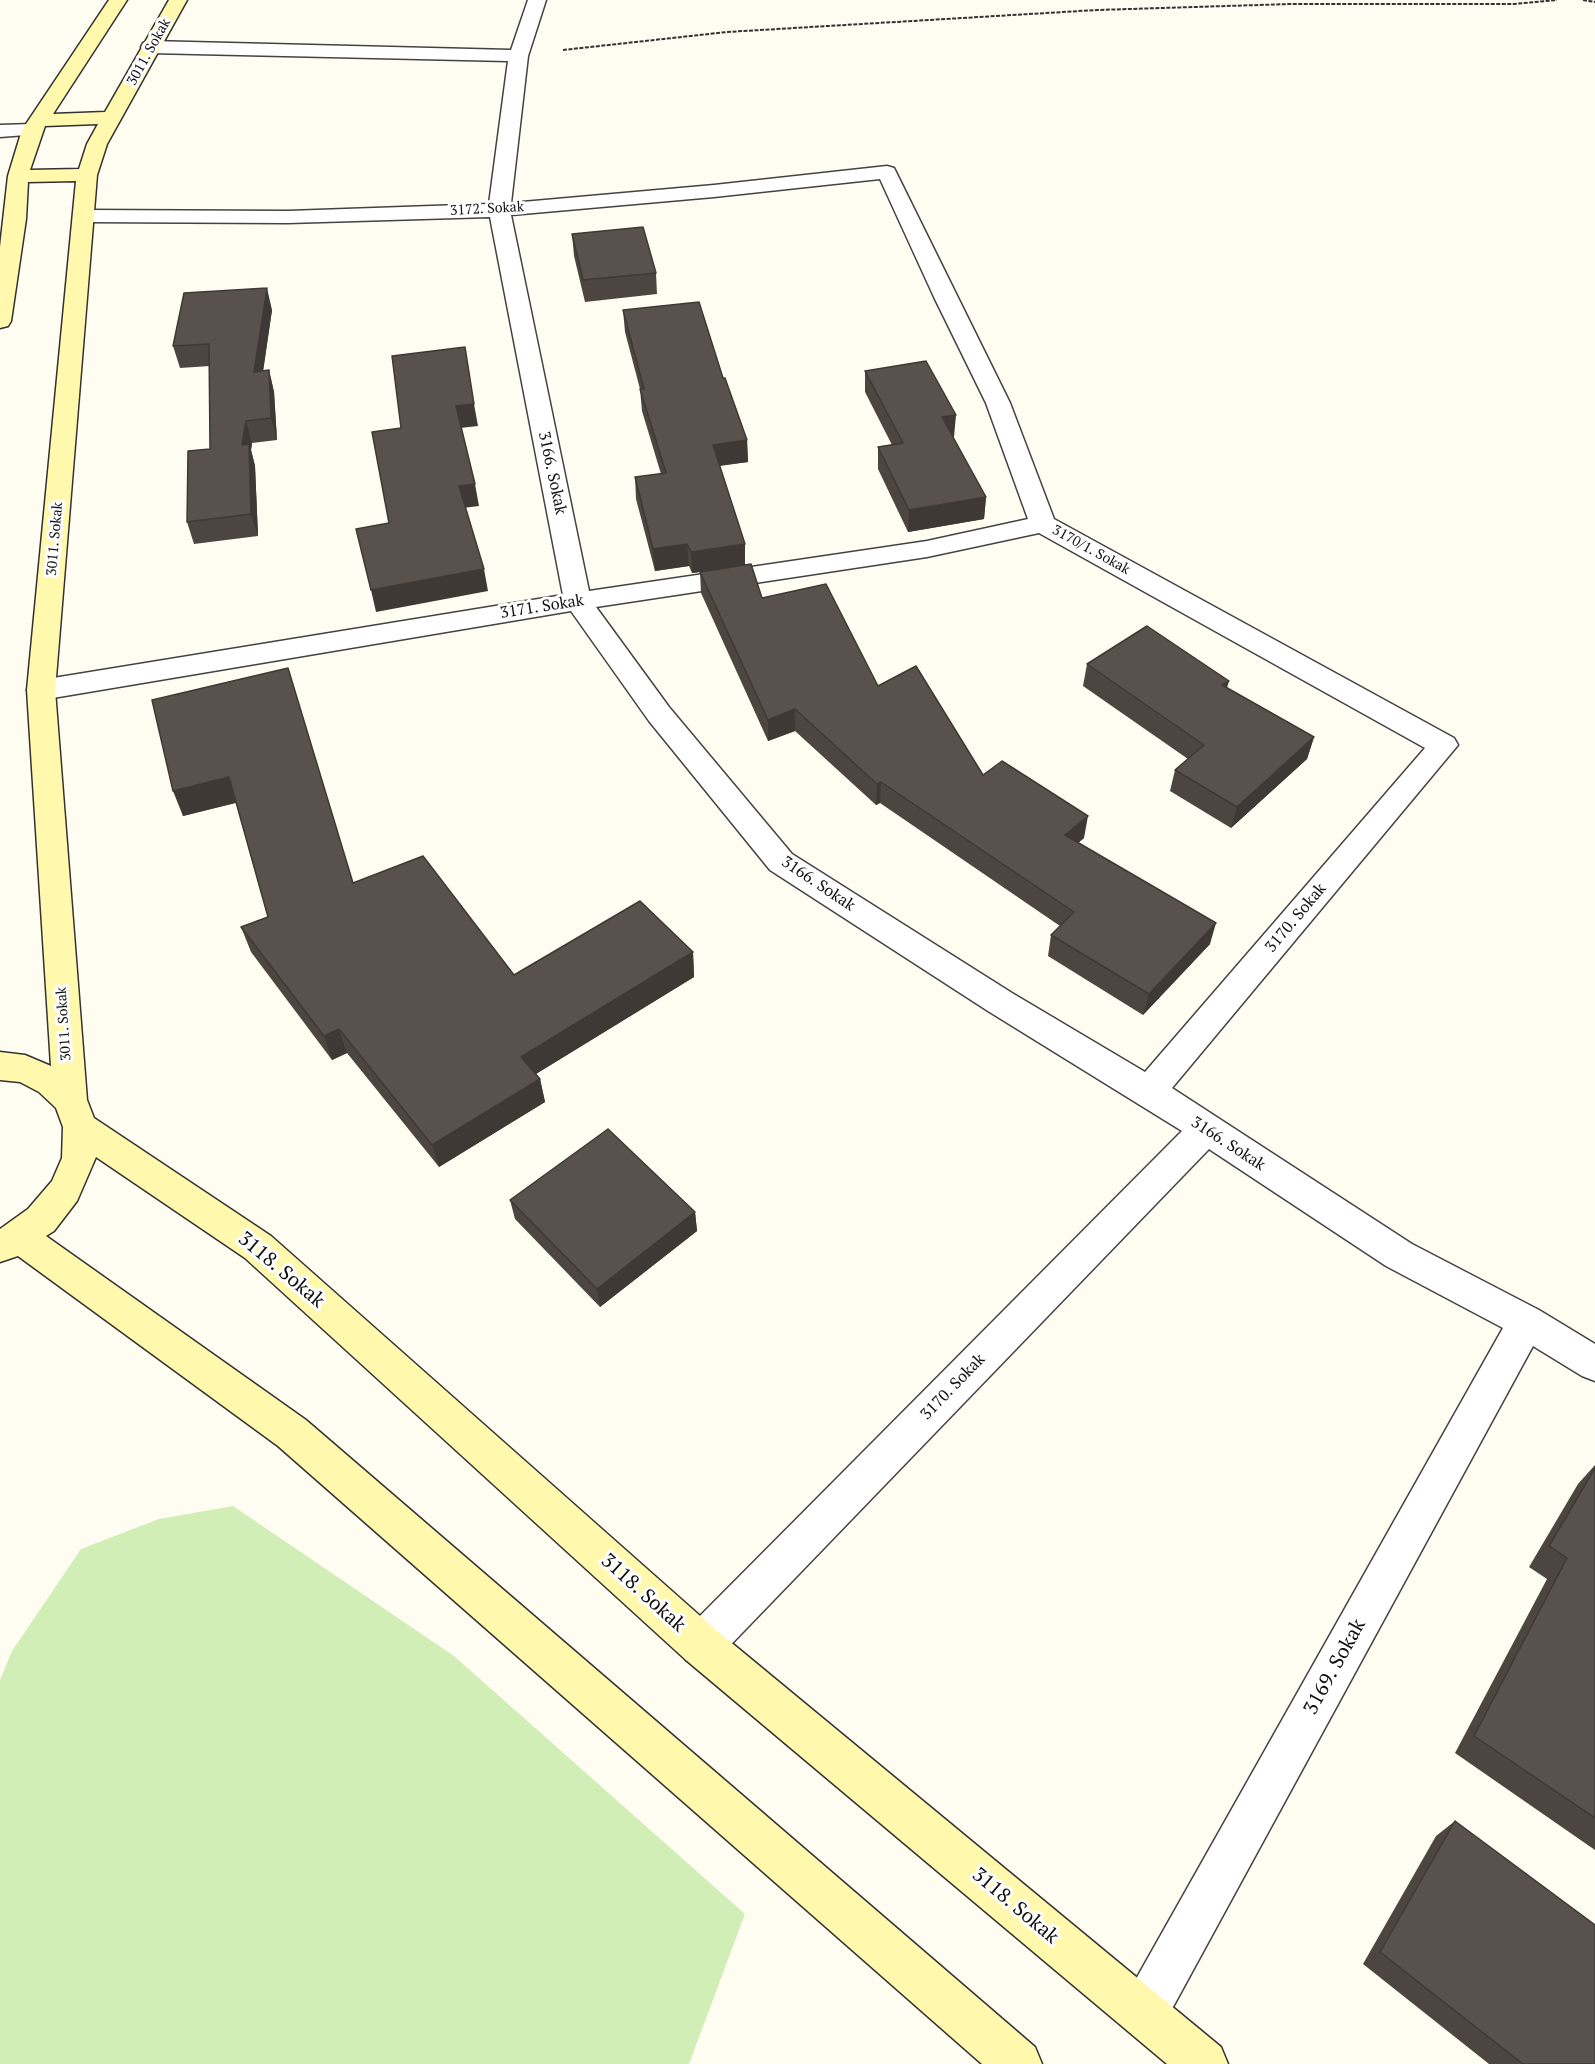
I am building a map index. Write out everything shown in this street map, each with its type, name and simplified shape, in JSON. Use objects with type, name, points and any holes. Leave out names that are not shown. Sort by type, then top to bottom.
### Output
[{"type":"street","points":[[0,321],[15,219],[18,176],[36,125],[118,0]]},
{"type":"street","name":"3011. Sokak","points":[[9,1243],[42,1220],[65,1190],[79,1158],[41,690],[87,175],[97,144],[150,46],[178,0]]},
{"type":"street","name":"3166. Sokak","points":[[537,0],[518,56],[499,210],[578,601],[659,714],[781,862],[1000,1002],[1149,1091],[1205,1130],[1399,1255],[1526,1322],[1595,1364]]},
{"type":"street","points":[[150,46],[518,56]]},
{"type":"street","points":[[0,131],[36,125],[113,118]]},
{"type":"street","name":"3172. Sokak","points":[[84,216],[288,217],[499,210],[714,191],[887,172]]},
{"type":"street","name":"3170/1. Sokak","points":[[887,172],[945,297],[998,403],[1043,524],[1444,745]]},
{"type":"street","points":[[18,176],[87,175]]},
{"type":"street","name":"3171. Sokak","points":[[41,690],[578,601],[927,549],[1043,524]]},
{"type":"street","name":"3170. Sokak","points":[[1149,1091],[1444,745]]},
{"type":"street","name":"3118. Sokak","points":[[0,1066],[25,1070],[51,1082],[75,1114],[258,1247],[701,1645],[1204,2064]]},
{"type":"street","name":"3170. Sokak","points":[[701,1645],[1205,1130]]},
{"type":"street","points":[[9,1243],[292,1434],[1018,2064]]},
{"type":"street","name":"3169. Sokak","points":[[1144,2012],[1526,1322]]},
{"type":"path","points":[[518,56],[727,32],[874,22],[1291,4],[1514,4],[1557,0]]},
{"type":"path","points":[[1582,0],[1595,2]]},
{"type":"green space","points":[[233,1506],[454,1656],[745,1914],[689,2064],[0,2064],[0,1680],[12,1651],[81,1549],[159,1519]]},
{"type":"building","points":[[643,227],[656,273],[583,280],[572,234]]},
{"type":"building","points":[[267,288],[254,372],[269,370],[271,418],[246,421],[242,445],[249,444],[251,514],[187,522],[188,451],[210,449],[209,344],[173,346],[184,293]]},
{"type":"building","points":[[699,302],[723,378],[725,378],[747,440],[713,445],[745,544],[691,552],[687,544],[653,549],[635,477],[666,473],[640,389],[644,389],[623,310]]},
{"type":"building","points":[[465,347],[474,404],[456,406],[475,484],[459,486],[484,569],[371,590],[356,529],[389,523],[372,432],[401,428],[392,356]]},
{"type":"building","points":[[926,361],[956,415],[942,417],[986,497],[909,510],[878,447],[903,443],[865,371]]},
{"type":"building","points":[[751,564],[762,598],[826,584],[878,686],[916,666],[983,775],[1002,761],[1088,816],[1065,835],[1216,923],[1149,994],[1051,935],[1074,912],[881,782],[877,784],[795,709],[768,720],[700,572]]},
{"type":"building","points":[[1147,626],[1229,681],[1222,685],[1314,737],[1237,807],[1175,770],[1204,745],[1087,664]]},
{"type":"building","points":[[288,668],[353,883],[423,856],[514,975],[640,901],[693,952],[521,1057],[540,1079],[432,1145],[339,1029],[324,1036],[241,927],[268,917],[229,777],[173,791],[152,700]]},
{"type":"building","points":[[608,1129],[695,1212],[597,1289],[510,1200]]},
{"type":"building","points":[[1595,1468],[1595,1818],[1474,1736],[1567,1558],[1549,1546]]},
{"type":"building","points":[[1455,1821],[1595,1925],[1595,2064],[1523,2064],[1380,1952]]}]
